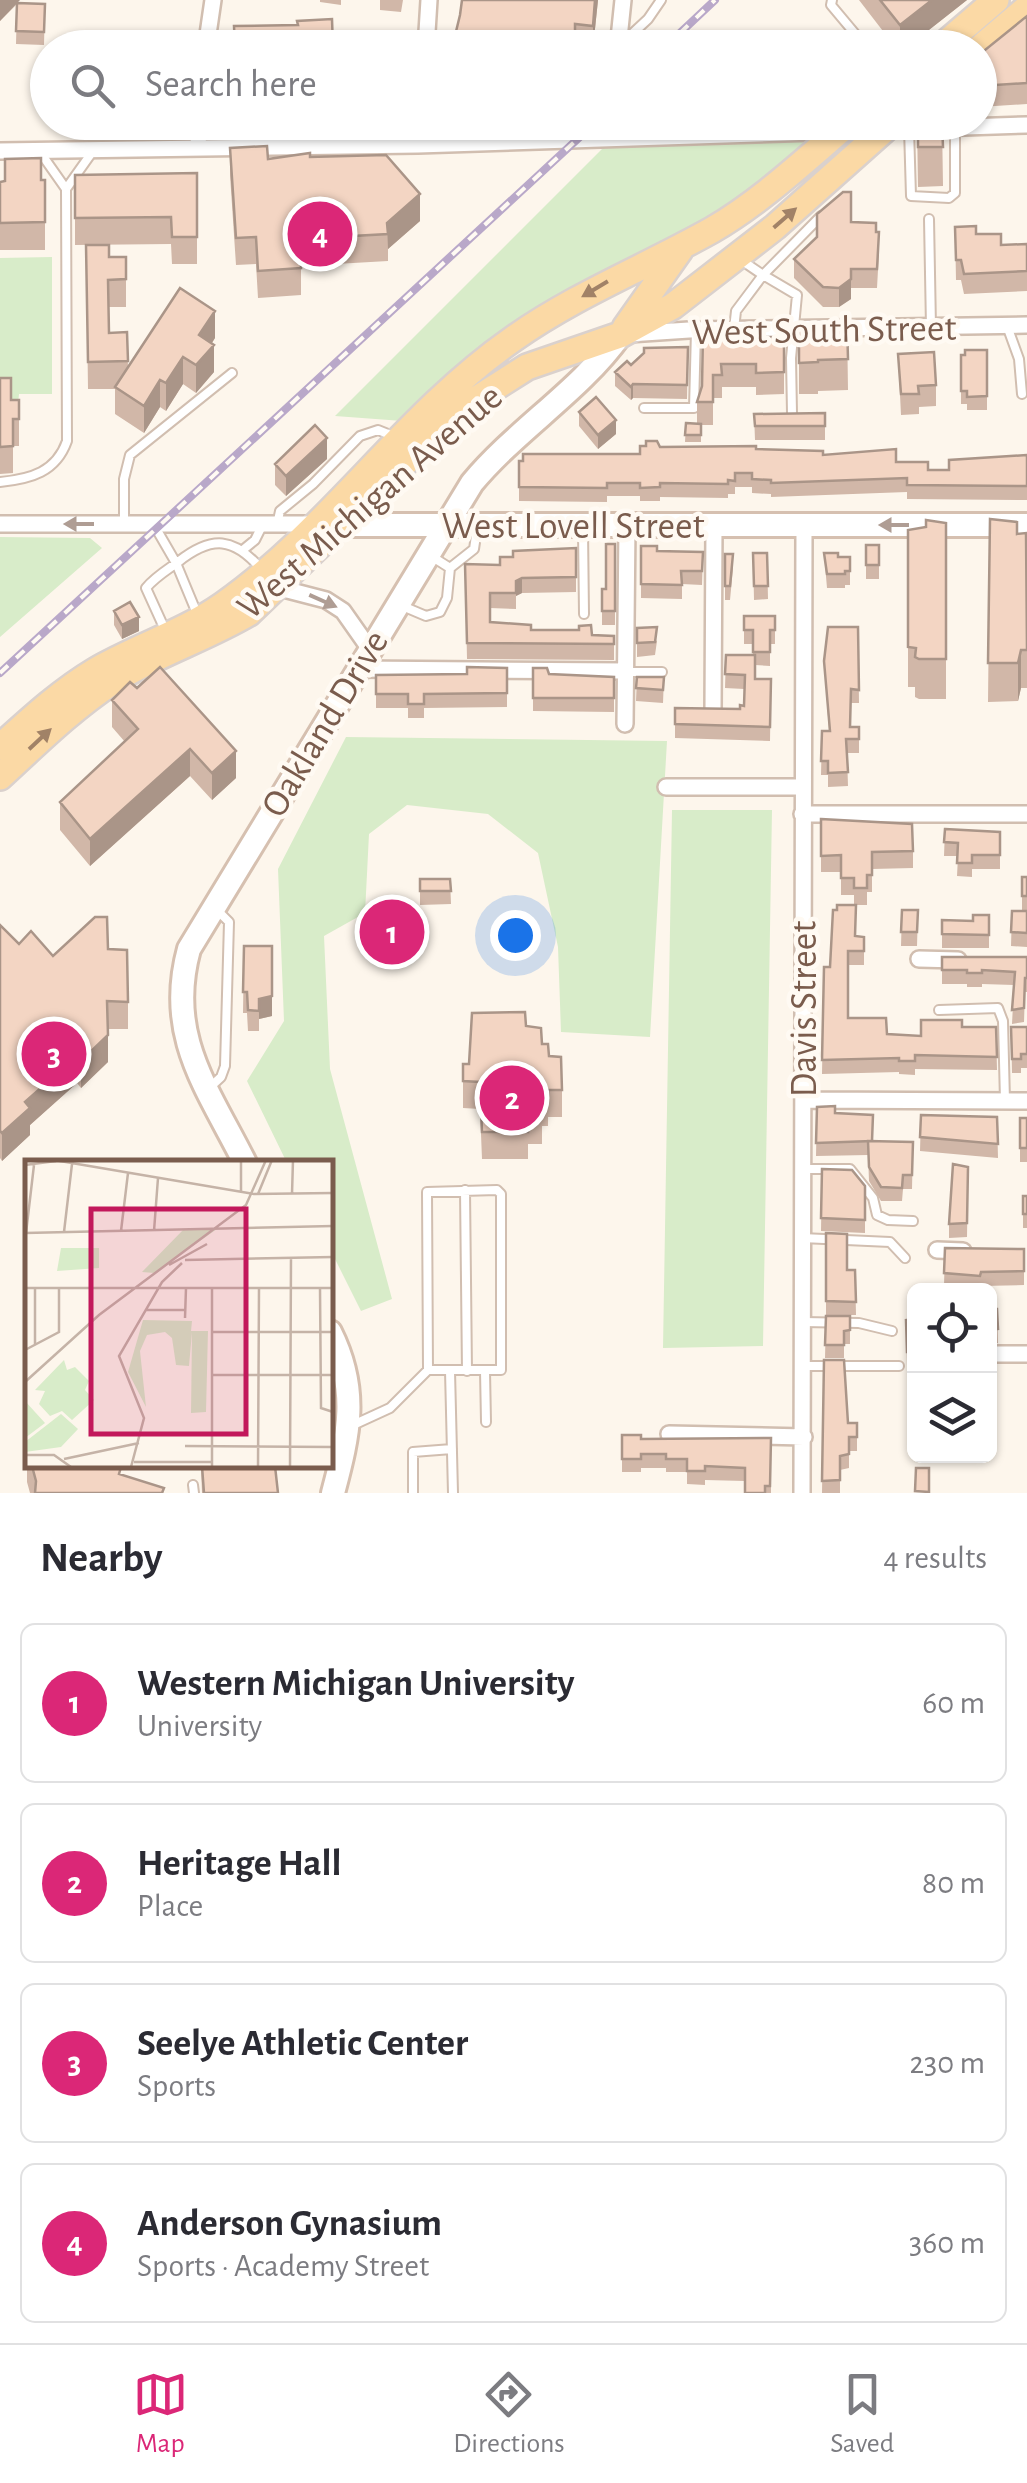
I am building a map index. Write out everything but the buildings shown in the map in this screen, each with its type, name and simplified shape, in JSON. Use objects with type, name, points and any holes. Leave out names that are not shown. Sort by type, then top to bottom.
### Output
[{"type":"main road","points":[[961,30],[996,0]]},
{"type":"main road","points":[[997,34],[1027,8]]},
{"type":"main road","name":"West Michigan Avenue","points":[[330,524],[348,489],[432,406],[512,339],[610,280],[683,246],[748,206],[829,140]]},
{"type":"main road","name":"West Michigan Avenue","points":[[77,695],[96,671],[200,620],[267,580],[460,409],[491,387],[559,354],[620,335],[673,306],[832,192],[882,140]]},
{"type":"main road","points":[[620,335],[683,246]]},
{"type":"main road","name":"Oakland Drive","points":[[244,1160],[185,1040],[181,1001],[189,949],[444,525],[496,454],[604,357],[620,335]]},
{"type":"main road","name":"West Lovell Street","points":[[330,524],[1027,524]]},
{"type":"main road","name":"West Michigan Avenue","points":[[77,695],[220,630],[249,612],[267,580]]},
{"type":"main road","points":[[0,747],[77,695]]},
{"type":"main road","points":[[0,777],[77,695]]},
{"type":"main road","points":[[332,1336],[346,1366],[349,1427],[332,1493]]},
{"type":"street","points":[[209,30],[213,0]]},
{"type":"street","points":[[427,30],[429,0]]},
{"type":"street","points":[[620,30],[623,0]]},
{"type":"street","points":[[997,126],[1027,125]]},
{"type":"street","points":[[198,140],[198,147]]},
{"type":"street","points":[[418,140],[418,145]]},
{"type":"street","points":[[0,151],[535,140]]},
{"type":"street","name":"West South Street","points":[[620,335],[696,330],[1027,325]]},
{"type":"street","name":"West Lovell Street","points":[[0,524],[330,524]]},
{"type":"street","name":"Davis Street","points":[[802,1493],[804,524]]},
{"type":"street","points":[[713,711],[714,525]]},
{"type":"street","points":[[625,724],[627,526]]},
{"type":"street","points":[[267,580],[326,600],[354,623],[363,659],[626,671]]},
{"type":"street","points":[[666,787],[802,787]]},
{"type":"street","points":[[802,814],[1027,814]]},
{"type":"street","points":[[919,960],[973,960]]},
{"type":"street","points":[[803,1100],[1027,1100]]},
{"type":"street","points":[[936,1250],[973,1251]]},
{"type":"street","points":[[997,1354],[1027,1354]]},
{"type":"street","points":[[669,1434],[804,1437]]},
{"type":"lane","points":[[636,30],[661,0]]},
{"type":"lane","points":[[832,0],[831,5],[852,30]]},
{"type":"lane","points":[[899,140],[912,196],[949,198],[955,192],[955,140]]},
{"type":"lane","points":[[0,482],[19,480],[60,460],[67,441],[66,190],[40,150]]},
{"type":"lane","points":[[66,190],[92,151]]},
{"type":"lane","points":[[734,330],[736,311],[832,192]]},
{"type":"lane","points":[[930,219],[932,327]]},
{"type":"lane","points":[[737,257],[797,294],[791,358],[792,413]]},
{"type":"lane","points":[[1007,326],[1019,359],[1022,394]]},
{"type":"lane","points":[[644,408],[694,408],[696,330]]},
{"type":"lane","points":[[124,525],[124,479],[130,455],[232,374]]},
{"type":"lane","points":[[244,549],[360,436],[371,430],[384,431],[398,440]]},
{"type":"lane","points":[[323,473],[348,489]]},
{"type":"lane","points":[[154,524],[200,620]]},
{"type":"lane","points":[[200,524],[201,545]]},
{"type":"lane","points":[[396,603],[426,616],[440,612],[447,598],[450,568],[474,549],[478,525]]},
{"type":"lane","points":[[583,525],[584,614]]},
{"type":"lane","points":[[168,636],[146,588],[201,545],[228,544],[244,549],[267,580]]},
{"type":"lane","points":[[427,553],[450,568]]},
{"type":"lane","points":[[626,671],[662,672]]},
{"type":"lane","points":[[208,1089],[221,1077],[227,1046],[230,922],[214,907]]},
{"type":"lane","points":[[940,1010],[998,1008],[1003,1021],[1006,1100]]},
{"type":"lane","points":[[803,1169],[850,1170],[873,1198],[877,1215],[912,1222]]},
{"type":"lane","points":[[349,1427],[390,1408],[428,1370],[427,1192],[494,1189],[501,1194],[502,1363],[498,1371],[428,1370]]},
{"type":"lane","points":[[465,1190],[467,1372]]},
{"type":"lane","points":[[802,1238],[890,1242],[906,1258]]},
{"type":"lane","points":[[803,1322],[860,1322],[892,1331]]},
{"type":"lane","points":[[804,1366],[899,1366]]},
{"type":"lane","points":[[450,1371],[452,1493]]},
{"type":"lane","points":[[486,1372],[486,1422]]},
{"type":"lane","points":[[413,1493],[414,1452],[452,1450]]},
{"type":"green space","points":[[611,140],[829,140],[748,206],[610,280],[416,422],[335,416]]},
{"type":"green space","points":[[52,257],[52,394],[19,394],[18,404],[0,405],[0,258]]},
{"type":"green space","points":[[0,537],[90,538],[102,548],[0,637]]},
{"type":"green space","points":[[346,737],[667,741],[650,1037],[561,1032],[558,947],[538,853],[488,814],[407,805],[369,834],[365,913],[324,936],[330,1069],[392,1299],[361,1311],[332,1253],[332,1160],[286,1160],[247,1081],[284,1021],[278,869]]},
{"type":"green space","points":[[672,810],[772,810],[763,1346],[663,1348]]},
{"type":"railway","points":[[683,30],[715,0]]},
{"type":"railway","points":[[0,673],[577,140]]},
{"type":"place","name":"Anderson Gynasium","points":[[320,234]]},
{"type":"place","name":"Western Michigan University","points":[[392,932]]},
{"type":"place","name":"Seelye Athletic Center","points":[[54,1054]]},
{"type":"place","name":"Heritage Hall","points":[[512,1098]]}]
